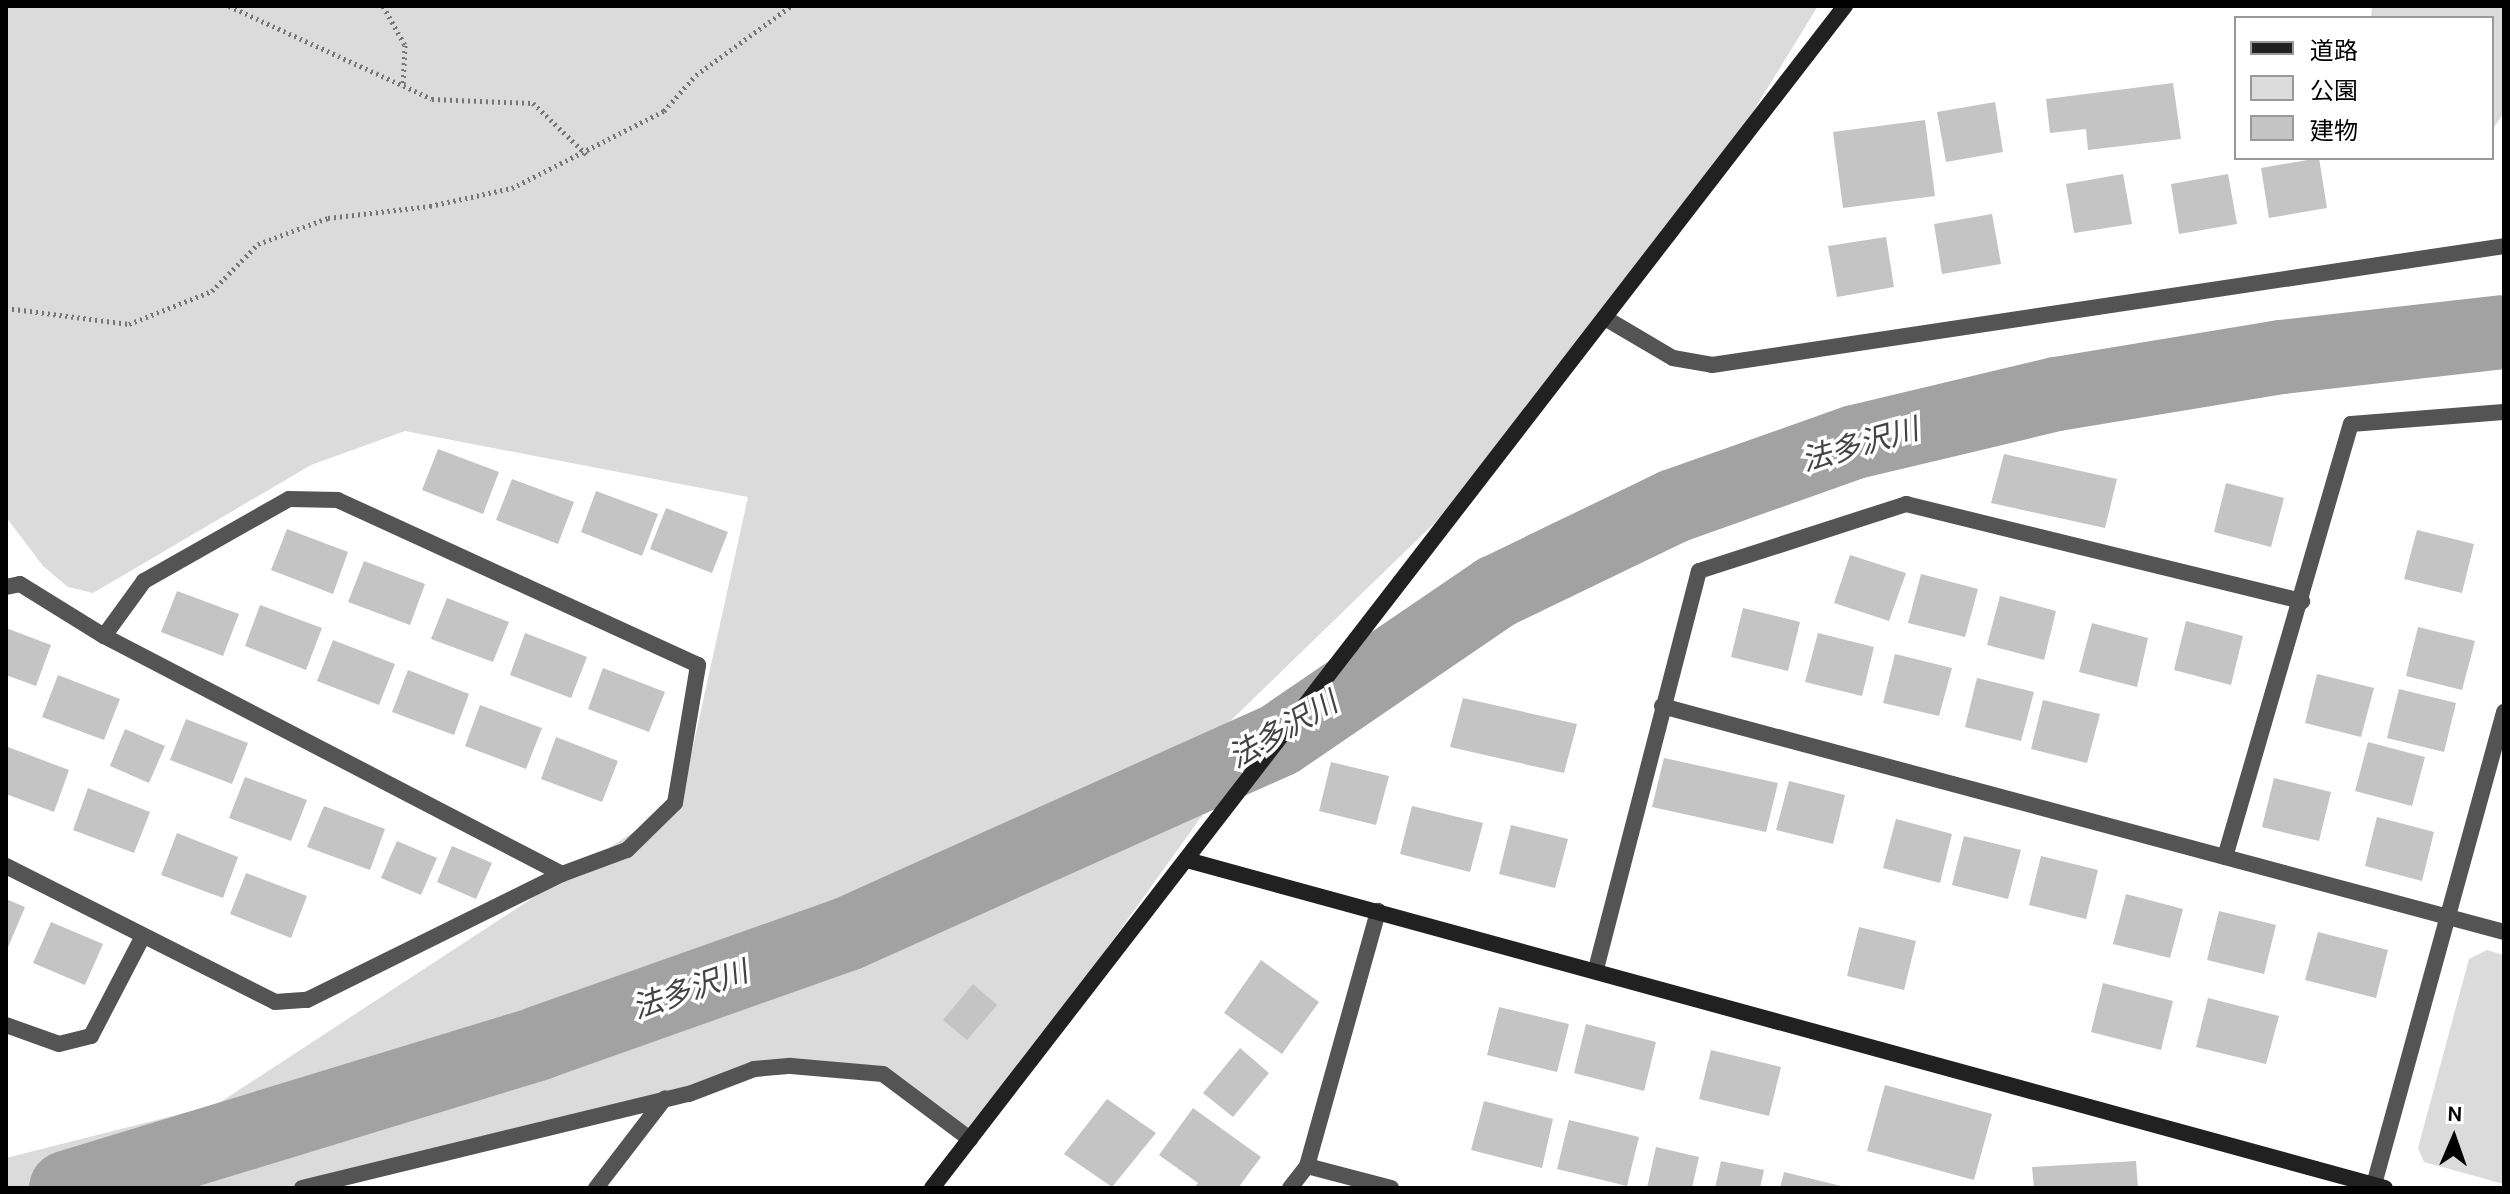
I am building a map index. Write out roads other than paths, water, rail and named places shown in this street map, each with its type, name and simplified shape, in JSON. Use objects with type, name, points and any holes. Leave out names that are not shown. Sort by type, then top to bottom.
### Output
[{"type":"street","points":[[932,1188],[1845,6]]},
{"type":"street","points":[[1605,318],[1673,358],[1712,365],[2504,246]]},
{"type":"street","points":[[2225,857],[2302,601],[2351,424],[2504,412]]},
{"type":"street","points":[[6,866],[275,1002],[307,1000],[562,874],[627,850],[675,803],[698,665],[338,500],[289,499],[144,581],[104,636]]},
{"type":"street","points":[[1596,969],[1699,571],[1906,504],[2302,601]]},
{"type":"street","points":[[6,587],[20,584],[104,636],[562,874]]},
{"type":"street","points":[[1662,706],[2504,932]]},
{"type":"street","points":[[1188,858],[2377,1187],[2445,916],[2504,712]]},
{"type":"street","points":[[1290,1188],[1307,1166],[1378,911]]},
{"type":"street","points":[[6,1025],[59,1044],[91,1036],[143,936]]},
{"type":"street","points":[[302,1188],[665,1098],[767,1067],[883,1074],[970,1139]]},
{"type":"street","points":[[596,1188],[665,1098]]},
{"type":"street","points":[[1307,1166],[1391,1188]]},
{"type":"waterway","name":"法多沢川","points":[[66,1188],[539,1043],[847,934],[1279,740],[1496,592],[1674,506],[1855,442],[2057,394],[2281,357],[2504,332]]}]
